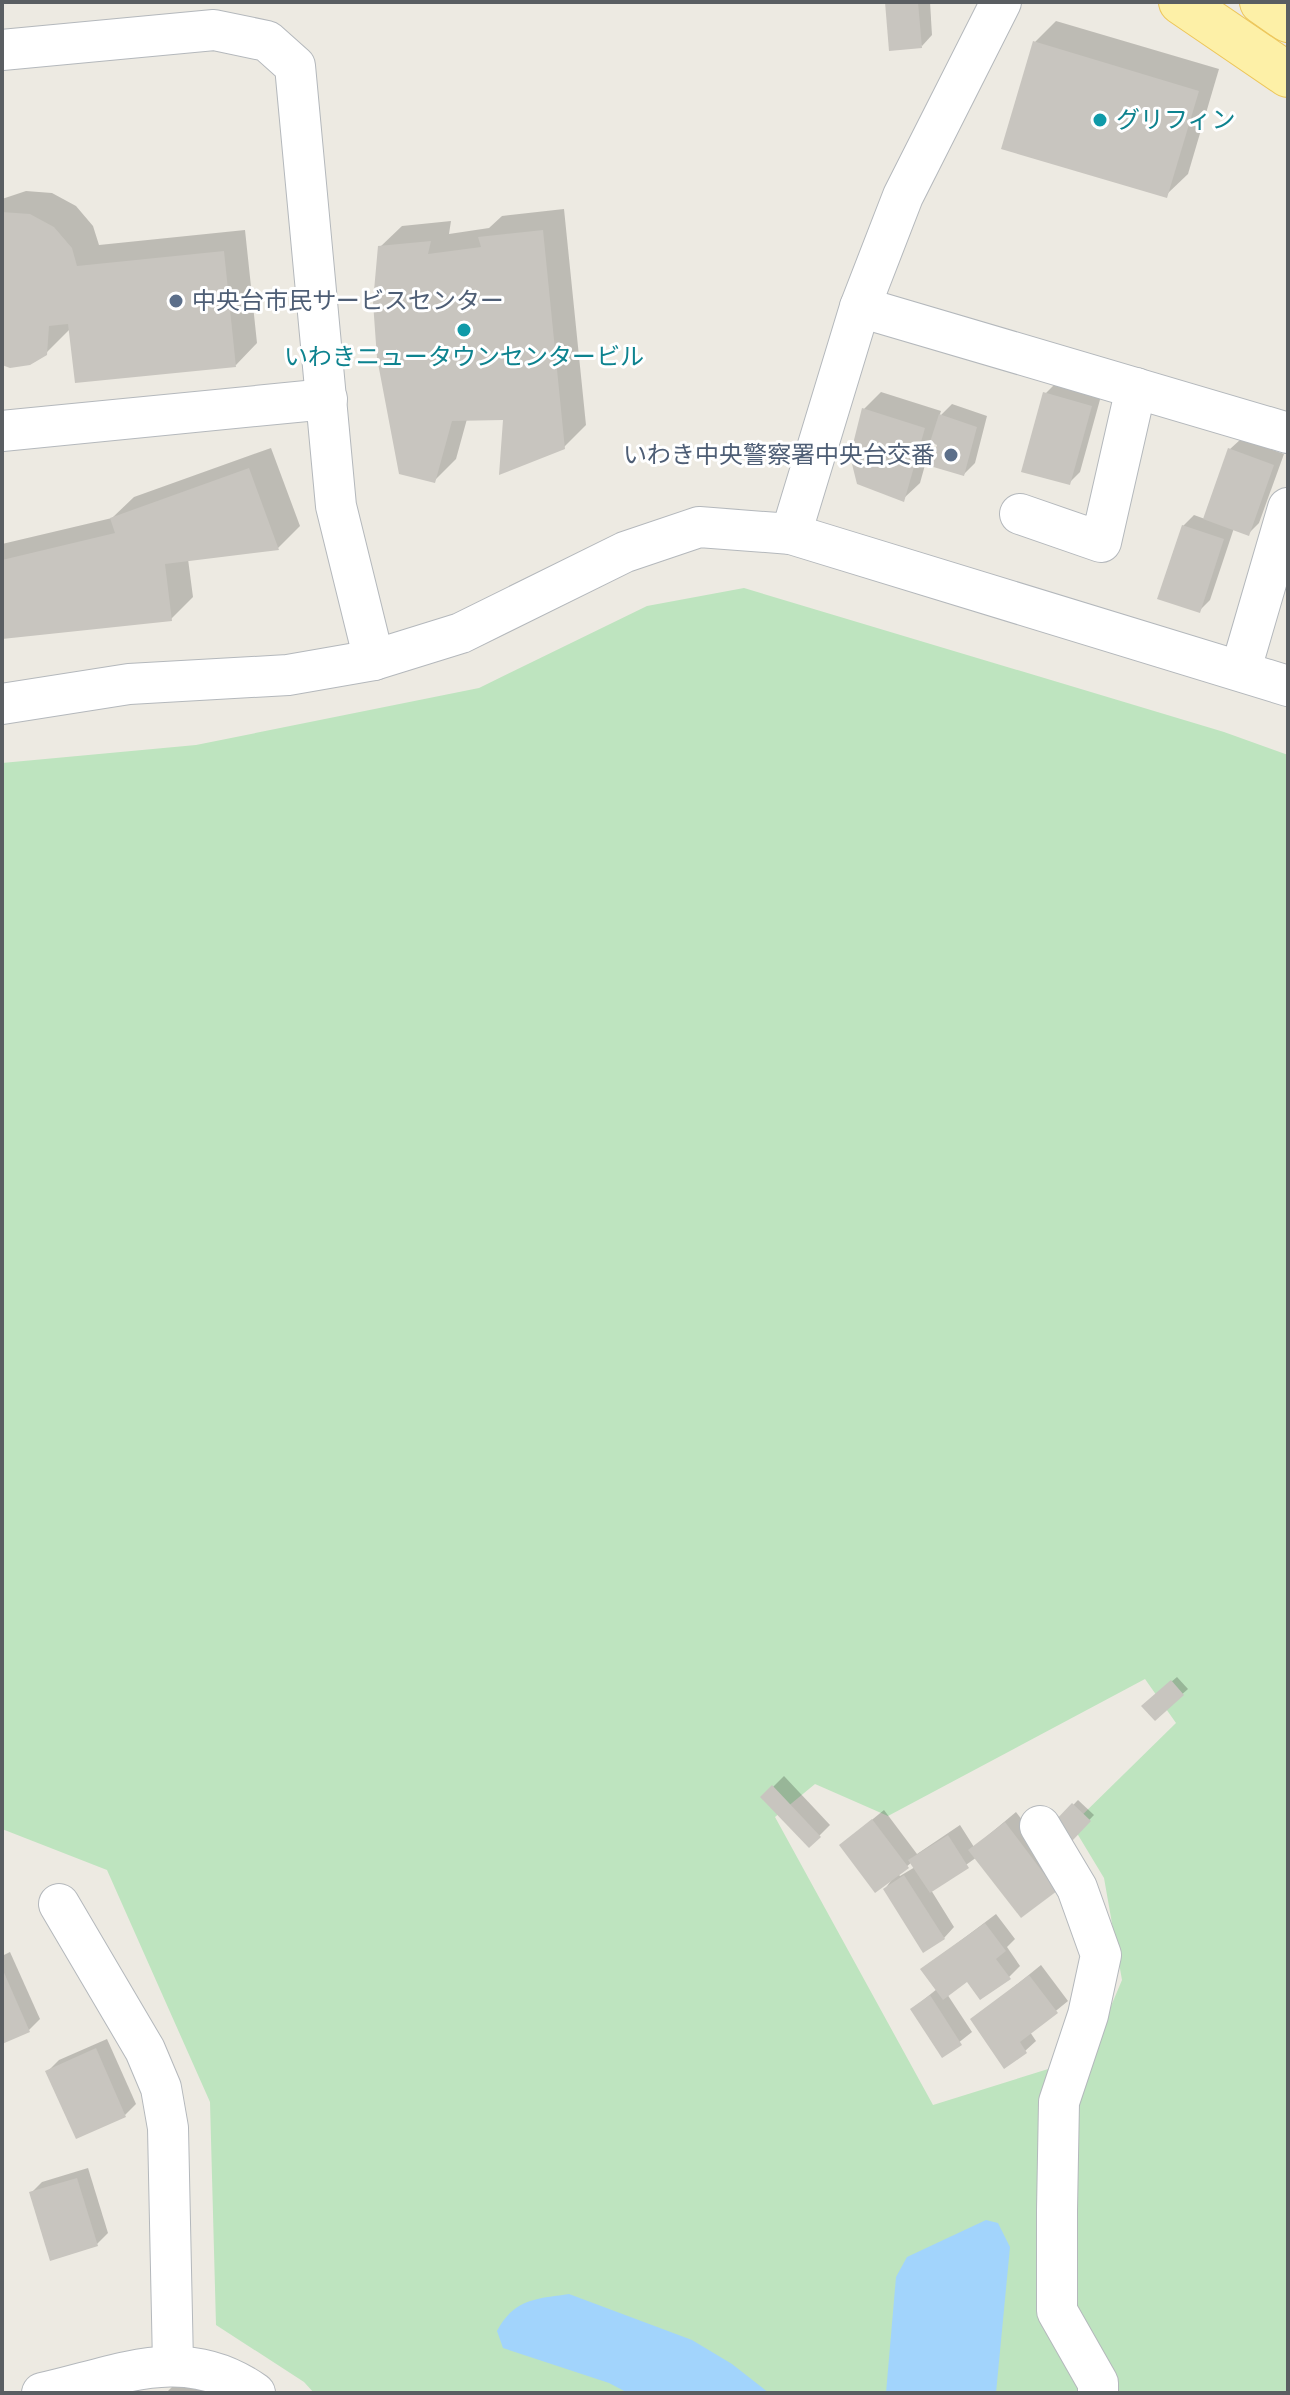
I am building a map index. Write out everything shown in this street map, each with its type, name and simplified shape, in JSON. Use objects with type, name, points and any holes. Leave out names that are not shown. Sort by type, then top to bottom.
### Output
[{"type":"main road","points":[[1181,2],[1288,75]]},
{"type":"main road","points":[[1262,2],[1288,20]]},
{"type":"street","points":[[791,534],[860,307],[909,183],[1001,2]]},
{"type":"street","points":[[2,50],[214,30],[267,41],[295,66],[336,506],[374,660]]},
{"type":"street","points":[[860,307],[1288,433]]},
{"type":"street","points":[[1020,514],[1101,542],[1136,388]]},
{"type":"street","points":[[2,431],[327,399]]},
{"type":"street","points":[[1241,669],[1288,508]]},
{"type":"street","points":[[2,704],[129,684],[288,675],[374,660],[461,633],[625,552],[699,527],[791,534],[1241,669],[1288,686]]},
{"type":"street","points":[[1040,1826],[1077,1888],[1101,1955],[1088,2015],[1059,2102],[1057,2210],[1057,2311],[1098,2383],[1098,2393]]},
{"type":"street","points":[[59,1904],[145,2050],[161,2088],[168,2128],[173,2364]]},
{"type":"street","points":[[42,2393],[173,2364],[210,2369],[233,2378],[255,2393]]},
{"type":"green space","points":[[744,588],[1224,732],[1288,755],[1288,2393],[314,2393],[304,2382],[216,2325],[210,2102],[107,1870],[2,1829],[2,763],[196,745],[479,688],[647,606]],"holes":[[[1145,1679],[1176,1723],[1072,1825],[1104,1878],[1122,1980],[1090,2056],[933,2105],[775,1817],[815,1784],[888,1816]]]},
{"type":"water","points":[[986,2220],[998,2223],[1010,2247],[996,2393],[886,2393],[896,2277],[907,2257]]},
{"type":"water","points":[[569,2294],[692,2340],[732,2364],[769,2393],[628,2393],[609,2383],[503,2348],[497,2331],[511,2312],[536,2299]]},
{"type":"building","points":[[885,2],[918,2],[922,48],[889,51]]},
{"type":"building","name":"グリフィン","points":[[1033,41],[1199,91],[1167,198],[1001,149]]},
{"type":"building","points":[[2,212],[30,214],[54,227],[72,248],[77,266],[224,251],[236,367],[75,383],[68,324],[49,326],[47,355],[30,365],[10,368],[2,365]]},
{"type":"building","name":"いわきニュータウンセンタービル","points":[[543,230],[565,449],[499,475],[503,420],[452,421],[435,483],[399,474],[377,358],[373,302],[378,246],[431,241],[428,254],[481,247],[478,237]]},
{"type":"building","points":[[1043,392],[1092,406],[1070,485],[1021,472]]},
{"type":"building","points":[[862,408],[925,428],[904,502],[857,484],[850,456]]},
{"type":"building","name":"いわき中央警察署中央台交番","points":[[939,414],[977,427],[964,476],[930,466],[937,445],[930,442]]},
{"type":"building","points":[[1228,448],[1274,465],[1249,536],[1203,519]]},
{"type":"building","points":[[249,468],[279,550],[165,564],[172,621],[2,639],[2,560],[115,533],[110,518]]},
{"type":"building","points":[[1182,525],[1224,539],[1200,613],[1157,599]]},
{"type":"building","points":[[1171,1680],[1184,1695],[1155,1721],[1141,1706]]},
{"type":"building","points":[[772,1785],[821,1837],[809,1848],[760,1797]]},
{"type":"building","points":[[1072,1803],[1091,1821],[1072,1841],[1053,1823]]},
{"type":"building","points":[[872,1819],[909,1868],[875,1893],[839,1845]]},
{"type":"building","points":[[1005,1822],[1057,1891],[1021,1918],[968,1850]]},
{"type":"building","points":[[948,1835],[969,1868],[930,1893],[908,1860]]},
{"type":"building","points":[[904,1875],[945,1939],[923,1953],[883,1889]]},
{"type":"building","points":[[985,1923],[1006,1951],[996,1959],[1011,1979],[980,2000],[967,1982],[943,2000],[920,1969]]},
{"type":"building","points":[[2,1968],[30,2032],[2,2044]]},
{"type":"building","points":[[1029,1975],[1058,2013],[1020,2042],[1027,2053],[1004,2069],[970,2019]]},
{"type":"building","points":[[930,1995],[962,2045],[942,2058],[910,2009]]},
{"type":"building","points":[[96,2048],[126,2117],[76,2139],[45,2071]]},
{"type":"building","points":[[77,2178],[98,2246],[50,2261],[29,2192]]},
{"type":"place","name":"グリフィン","points":[[1100,120]]},
{"type":"place","name":"中央台市民サービスセンター","points":[[176,301]]},
{"type":"place","name":"いわきニュータウンセンタービル","points":[[464,330]]},
{"type":"place","name":"いわき中央警察署中央台交番","points":[[951,455]]}]
